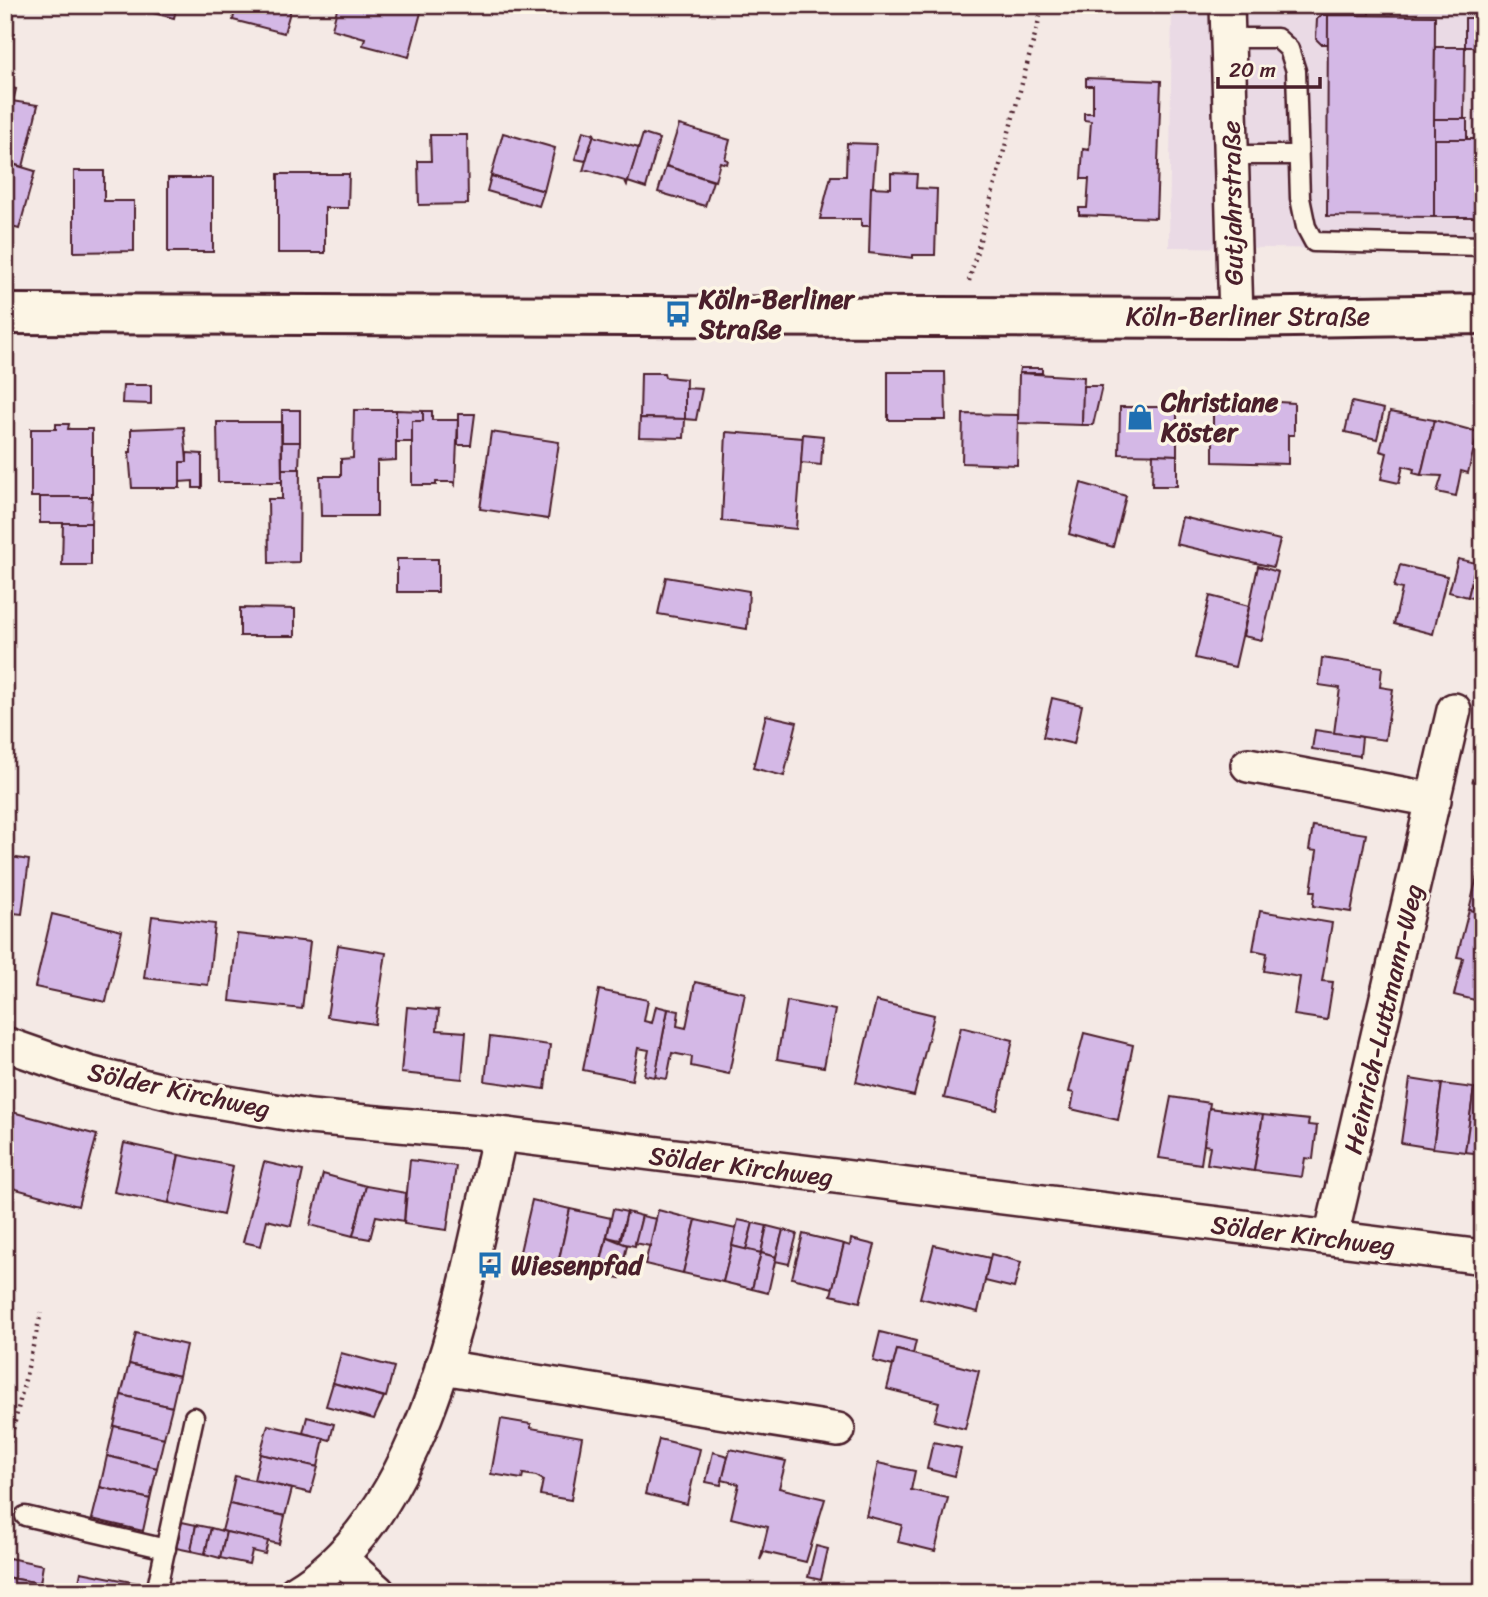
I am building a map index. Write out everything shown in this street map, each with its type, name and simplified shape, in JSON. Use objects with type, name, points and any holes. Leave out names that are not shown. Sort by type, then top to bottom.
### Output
[{"type":"main road","name":"Köln-Berliner Straße","points":[[5,314],[1236,318],[1483,314]]},
{"type":"street","name":"Gutjahrstraße","points":[[1228,21],[1236,318]]},
{"type":"street","name":"Heinrich-Luttmann-Weg","points":[[1331,1237],[1454,710]]},
{"type":"street","points":[[1248,765],[1434,800]]},
{"type":"street","name":"Sölder Kirchweg","points":[[5,1044],[88,1073],[180,1095],[333,1120],[500,1134],[940,1192],[1483,1257]]},
{"type":"street","points":[[296,1592],[341,1559],[384,1500],[432,1400],[500,1134]]},
{"type":"street","points":[[442,1367],[838,1430]]},
{"type":"street","points":[[341,1559],[378,1592]]},
{"type":"lane","points":[[1228,21],[1277,38],[1289,49],[1296,71],[1300,198],[1306,227],[1314,242],[1483,246]]},
{"type":"lane","points":[[1231,155],[1298,155]]},
{"type":"lane","points":[[156,1592],[194,1417]]},
{"type":"lane","points":[[25,1516],[166,1549]]},
{"type":"path","points":[[959,316],[1043,5]]},
{"type":"path","points":[[5,1463],[41,1313]]},
{"type":"shaded area","points":[[1172,5],[1483,5],[1483,250],[1169,247]]},
{"type":"building","points":[[104,5],[133,5],[131,12]]},
{"type":"building","points":[[133,5],[177,5],[174,18],[132,8]]},
{"type":"building","points":[[236,5],[292,5],[284,33],[233,20]]},
{"type":"building","points":[[338,5],[423,5],[409,57],[363,45],[365,38],[332,29]]},
{"type":"building","points":[[1322,5],[1369,5],[1369,15],[1322,15]]},
{"type":"building","points":[[1328,15],[1328,44],[1321,44],[1316,39],[1317,19]]},
{"type":"building","points":[[1328,15],[1435,16],[1434,217],[1327,216]]},
{"type":"building","points":[[1465,18],[1480,18],[1479,47],[1465,47]]},
{"type":"building","points":[[1435,47],[1465,47],[1464,119],[1434,119]]},
{"type":"building","points":[[1086,78],[1161,81],[1156,218],[1079,215],[1079,208],[1087,208],[1089,179],[1081,179],[1083,149],[1089,150],[1091,121],[1084,120],[1084,113],[1093,113],[1093,86],[1086,86]]},
{"type":"building","points":[[5,86],[16,89],[13,102],[5,100]]},
{"type":"building","points":[[5,100],[38,105],[23,167],[5,162]]},
{"type":"building","points":[[1434,119],[1467,119],[1467,139],[1434,139]]},
{"type":"building","points":[[679,125],[730,140],[725,159],[728,160],[727,164],[720,162],[715,181],[666,166]]},
{"type":"building","points":[[583,131],[594,134],[586,161],[575,159]]},
{"type":"building","points":[[503,133],[555,148],[544,191],[491,176]]},
{"type":"building","points":[[594,134],[596,137],[639,148],[627,185],[625,181],[588,170],[583,171]]},
{"type":"building","points":[[643,134],[659,139],[646,188],[628,182]]},
{"type":"building","points":[[430,135],[467,135],[468,204],[419,205],[418,161],[431,161]]},
{"type":"building","points":[[1434,139],[1483,139],[1483,217],[1434,217]]},
{"type":"building","points":[[847,143],[876,144],[870,226],[861,226],[861,219],[820,219],[831,176],[846,176]]},
{"type":"building","points":[[5,162],[35,171],[19,229],[5,225]]},
{"type":"building","points":[[666,166],[713,181],[705,206],[658,192]]},
{"type":"building","points":[[74,171],[104,171],[104,201],[134,201],[134,251],[74,252]]},
{"type":"building","points":[[891,173],[917,174],[916,188],[937,189],[935,255],[913,255],[913,258],[869,253],[871,187],[891,188]]},
{"type":"building","points":[[278,174],[349,174],[348,208],[325,208],[325,253],[278,253]]},
{"type":"building","points":[[491,176],[544,191],[539,206],[487,191]]},
{"type":"building","points":[[168,178],[213,178],[213,252],[168,252]]},
{"type":"building","points":[[1020,368],[1042,368],[1042,373],[1019,373]]},
{"type":"building","points":[[888,372],[945,372],[946,420],[888,420]]},
{"type":"building","points":[[641,373],[664,373],[665,377],[686,379],[685,419],[640,418]]},
{"type":"building","points":[[1019,373],[1084,377],[1082,425],[1018,423]]},
{"type":"building","points":[[123,385],[151,385],[151,404],[122,403]]},
{"type":"building","points":[[1083,386],[1102,386],[1093,425],[1082,425]]},
{"type":"building","points":[[685,388],[702,389],[696,420],[685,419]]},
{"type":"building","points":[[1244,400],[1294,403],[1294,435],[1288,435],[1288,464],[1213,462],[1213,402]]},
{"type":"building","points":[[1352,402],[1384,409],[1377,439],[1345,432]]},
{"type":"building","points":[[1120,407],[1177,407],[1177,455],[1119,454]]},
{"type":"building","points":[[282,410],[300,410],[300,442],[282,442]]},
{"type":"building","points":[[354,410],[396,410],[396,460],[377,461],[377,516],[321,516],[320,476],[341,476],[341,459],[353,458]]},
{"type":"building","points":[[396,410],[423,411],[423,421],[412,421],[412,442],[396,442]]},
{"type":"building","points":[[423,411],[432,411],[432,420],[458,420],[455,485],[453,482],[436,482],[436,485],[412,485],[412,421],[423,421]]},
{"type":"building","points":[[1390,412],[1434,420],[1421,475],[1413,473],[1414,469],[1403,466],[1399,483],[1381,479],[1387,453],[1380,451]]},
{"type":"building","points":[[458,414],[475,414],[471,445],[458,445]]},
{"type":"building","points":[[963,414],[1018,415],[1017,465],[962,463]]},
{"type":"building","points":[[640,418],[685,419],[684,438],[639,437]]},
{"type":"building","points":[[1434,420],[1478,432],[1468,473],[1461,471],[1456,496],[1437,492],[1442,476],[1421,475]]},
{"type":"building","points":[[217,422],[281,422],[282,482],[218,482]]},
{"type":"building","points":[[56,424],[69,424],[68,429],[92,429],[92,497],[31,497],[31,429],[56,429]]},
{"type":"building","points":[[184,427],[187,462],[180,462],[180,488],[132,488],[129,452],[131,429]]},
{"type":"building","points":[[491,432],[559,442],[548,519],[480,509]]},
{"type":"building","points":[[726,432],[803,438],[796,529],[722,521]]},
{"type":"building","points":[[803,434],[823,436],[821,465],[801,463]]},
{"type":"building","points":[[282,442],[300,442],[299,469],[282,469]]},
{"type":"building","points":[[187,453],[202,454],[202,488],[193,488],[193,481],[180,482],[180,462],[187,462]]},
{"type":"building","points":[[1153,454],[1177,455],[1177,486],[1152,486]]},
{"type":"building","points":[[282,469],[300,469],[299,562],[269,563],[268,499],[282,499]]},
{"type":"building","points":[[1081,483],[1126,496],[1113,547],[1069,534]]},
{"type":"building","points":[[40,497],[92,497],[91,523],[40,523]]},
{"type":"building","points":[[1182,517],[1280,540],[1273,567],[1176,544]]},
{"type":"building","points":[[63,523],[91,523],[91,565],[62,565]]},
{"type":"building","points":[[397,559],[438,559],[438,592],[397,592]]},
{"type":"building","points":[[1458,559],[1476,563],[1468,597],[1449,592]]},
{"type":"building","points":[[1400,565],[1447,576],[1433,634],[1394,624],[1402,589],[1394,587]]},
{"type":"building","points":[[1258,566],[1278,572],[1262,640],[1243,636]]},
{"type":"building","points":[[1474,572],[1483,574],[1483,600],[1468,597]]},
{"type":"building","points":[[666,577],[749,591],[747,629],[658,614]]},
{"type":"building","points":[[1210,596],[1249,606],[1235,667],[1195,658]]},
{"type":"building","points":[[240,608],[295,609],[295,636],[240,636]]},
{"type":"building","points":[[1322,658],[1382,667],[1380,687],[1393,689],[1385,740],[1334,733],[1340,688],[1319,685]]},
{"type":"building","points":[[1052,698],[1082,705],[1074,744],[1043,737]]},
{"type":"building","points":[[766,715],[797,722],[784,776],[753,768]]},
{"type":"building","points":[[1315,730],[1362,737],[1360,756],[1312,749]]},
{"type":"building","points":[[1313,826],[1366,834],[1351,912],[1313,906],[1315,891],[1311,891],[1317,851],[1309,850]]},
{"type":"building","points":[[5,856],[29,860],[22,914],[5,912]]},
{"type":"building","points":[[1480,864],[1483,865],[1483,913],[1469,910]]},
{"type":"building","points":[[1469,910],[1483,913],[1483,1002],[1454,995],[1463,958],[1457,957]]},
{"type":"building","points":[[1260,911],[1332,923],[1322,981],[1333,982],[1327,1020],[1294,1015],[1300,977],[1264,971],[1267,953],[1253,950]]},
{"type":"building","points":[[52,914],[122,931],[106,1002],[35,987]]},
{"type":"building","points":[[152,916],[215,924],[208,985],[144,978]]},
{"type":"building","points":[[237,934],[310,942],[302,1009],[230,1001]]},
{"type":"building","points":[[338,945],[386,953],[375,1024],[327,1017]]},
{"type":"building","points":[[695,982],[745,993],[729,1074],[691,1066],[692,1057],[672,1053],[667,1079],[655,1077],[668,1009],[679,1011],[677,1026],[686,1028]]},
{"type":"building","points":[[599,990],[648,1000],[644,1021],[652,1023],[656,1006],[668,1009],[655,1077],[644,1075],[649,1050],[638,1048],[632,1080],[583,1070]]},
{"type":"building","points":[[787,1001],[835,1010],[824,1067],[777,1059]]},
{"type":"building","points":[[876,1001],[934,1015],[914,1096],[856,1082]]},
{"type":"building","points":[[407,1007],[439,1010],[437,1030],[466,1032],[462,1079],[401,1073]]},
{"type":"building","points":[[961,1027],[1013,1040],[997,1110],[944,1098]]},
{"type":"building","points":[[1084,1033],[1133,1045],[1118,1120],[1071,1109],[1074,1093],[1069,1092]]},
{"type":"building","points":[[490,1037],[550,1045],[545,1089],[485,1081]]},
{"type":"building","points":[[1410,1079],[1442,1084],[1433,1148],[1401,1143]]},
{"type":"building","points":[[1442,1084],[1474,1088],[1465,1152],[1433,1148]]},
{"type":"building","points":[[1474,1088],[1483,1089],[1483,1154],[1465,1152]]},
{"type":"building","points":[[1171,1097],[1210,1103],[1201,1164],[1159,1158]]},
{"type":"building","points":[[1209,1108],[1263,1115],[1254,1171],[1207,1164],[1210,1146],[1204,1145]]},
{"type":"building","points":[[5,1110],[97,1135],[78,1206],[5,1186]]},
{"type":"building","points":[[1263,1115],[1309,1120],[1308,1125],[1317,1126],[1313,1159],[1305,1158],[1302,1177],[1254,1171]]},
{"type":"building","points":[[124,1143],[179,1155],[169,1203],[114,1192]]},
{"type":"building","points":[[179,1155],[233,1166],[223,1215],[169,1203]]},
{"type":"building","points":[[410,1160],[456,1166],[447,1230],[404,1224]]},
{"type":"building","points":[[264,1162],[303,1171],[291,1226],[267,1220],[261,1246],[243,1242]]},
{"type":"building","points":[[323,1174],[366,1186],[353,1236],[310,1225]]},
{"type":"building","points":[[366,1186],[406,1193],[404,1221],[376,1216],[370,1239],[353,1236]]},
{"type":"building","points":[[532,1200],[570,1209],[558,1264],[519,1256]]},
{"type":"building","points":[[570,1209],[611,1218],[598,1274],[558,1264]]},
{"type":"building","points":[[613,1209],[627,1212],[620,1240],[607,1237]]},
{"type":"building","points":[[658,1210],[696,1220],[683,1273],[645,1264]]},
{"type":"building","points":[[627,1212],[642,1216],[635,1246],[620,1243]]},
{"type":"building","points":[[642,1216],[656,1219],[650,1246],[635,1243]]},
{"type":"building","points":[[696,1220],[736,1229],[723,1282],[683,1273]]},
{"type":"building","points":[[738,1220],[753,1223],[746,1250],[732,1246]]},
{"type":"building","points":[[753,1223],[767,1226],[761,1253],[746,1250]]},
{"type":"building","points":[[767,1226],[783,1230],[776,1257],[761,1253]]},
{"type":"building","points":[[783,1230],[797,1234],[789,1264],[775,1261]]},
{"type":"building","points":[[803,1234],[844,1244],[833,1288],[792,1278]]},
{"type":"building","points":[[607,1237],[627,1245],[620,1278],[598,1274]]},
{"type":"building","points":[[851,1239],[875,1245],[860,1302],[831,1295],[844,1244],[850,1246]]},
{"type":"building","points":[[934,1245],[990,1258],[978,1312],[920,1298]]},
{"type":"building","points":[[732,1246],[761,1253],[752,1289],[723,1282]]},
{"type":"building","points":[[761,1253],[776,1257],[768,1293],[752,1289]]},
{"type":"building","points":[[991,1254],[1021,1262],[1014,1288],[985,1281]]},
{"type":"building","points":[[880,1332],[916,1341],[913,1354],[897,1350],[893,1366],[873,1361]]},
{"type":"building","points":[[136,1333],[186,1345],[179,1376],[129,1364]]},
{"type":"building","points":[[897,1350],[979,1371],[965,1429],[934,1421],[939,1402],[887,1389]]},
{"type":"building","points":[[341,1353],[394,1367],[386,1397],[333,1383]]},
{"type":"building","points":[[129,1364],[179,1376],[172,1407],[121,1395]]},
{"type":"building","points":[[333,1383],[384,1397],[374,1419],[326,1406]]},
{"type":"building","points":[[121,1395],[172,1407],[164,1438],[114,1426]]},
{"type":"building","points":[[307,1417],[334,1424],[330,1440],[303,1433]]},
{"type":"building","points":[[501,1419],[531,1424],[531,1428],[582,1437],[571,1500],[540,1495],[543,1480],[536,1476],[523,1474],[522,1479],[491,1474]]},
{"type":"building","points":[[268,1425],[324,1438],[318,1467],[260,1454]]},
{"type":"building","points":[[114,1426],[164,1438],[157,1468],[107,1456]]},
{"type":"building","points":[[659,1439],[700,1449],[687,1504],[645,1494]]},
{"type":"building","points":[[933,1442],[961,1448],[955,1476],[927,1469]]},
{"type":"building","points":[[730,1449],[786,1461],[779,1488],[825,1499],[806,1562],[764,1552],[760,1560],[768,1527],[731,1518],[739,1484],[722,1480]]},
{"type":"building","points":[[713,1452],[728,1456],[721,1485],[706,1482]]},
{"type":"building","points":[[260,1454],[318,1467],[311,1493],[254,1480]]},
{"type":"building","points":[[107,1456],[157,1468],[150,1499],[100,1487]]},
{"type":"building","points":[[878,1463],[915,1471],[911,1490],[948,1498],[935,1551],[898,1542],[902,1525],[866,1516]]},
{"type":"building","points":[[235,1476],[292,1489],[285,1516],[229,1504]]},
{"type":"building","points":[[100,1487],[150,1499],[143,1531],[92,1519]]},
{"type":"building","points":[[229,1504],[285,1516],[279,1544],[222,1531]]},
{"type":"building","points":[[182,1522],[196,1525],[191,1551],[176,1548]]},
{"type":"building","points":[[196,1525],[211,1528],[205,1554],[191,1551]]},
{"type":"building","points":[[211,1528],[226,1532],[220,1558],[205,1554]]},
{"type":"building","points":[[226,1532],[268,1541],[265,1554],[252,1551],[249,1564],[220,1558]]},
{"type":"building","points":[[816,1546],[828,1549],[821,1580],[808,1577]]},
{"type":"building","points":[[9,1558],[43,1565],[40,1583],[5,1577]]},
{"type":"building","points":[[81,1572],[142,1584],[140,1592],[77,1592]]},
{"type":"building","points":[[5,1577],[40,1583],[38,1592],[5,1592]]},
{"type":"place","name":"Köln-Berliner Straße","points":[[678,314]]},
{"type":"place","name":"Christiane Köster","points":[[1140,417]]},
{"type":"place","name":"Wiesenpfad","points":[[490,1265]]}]
